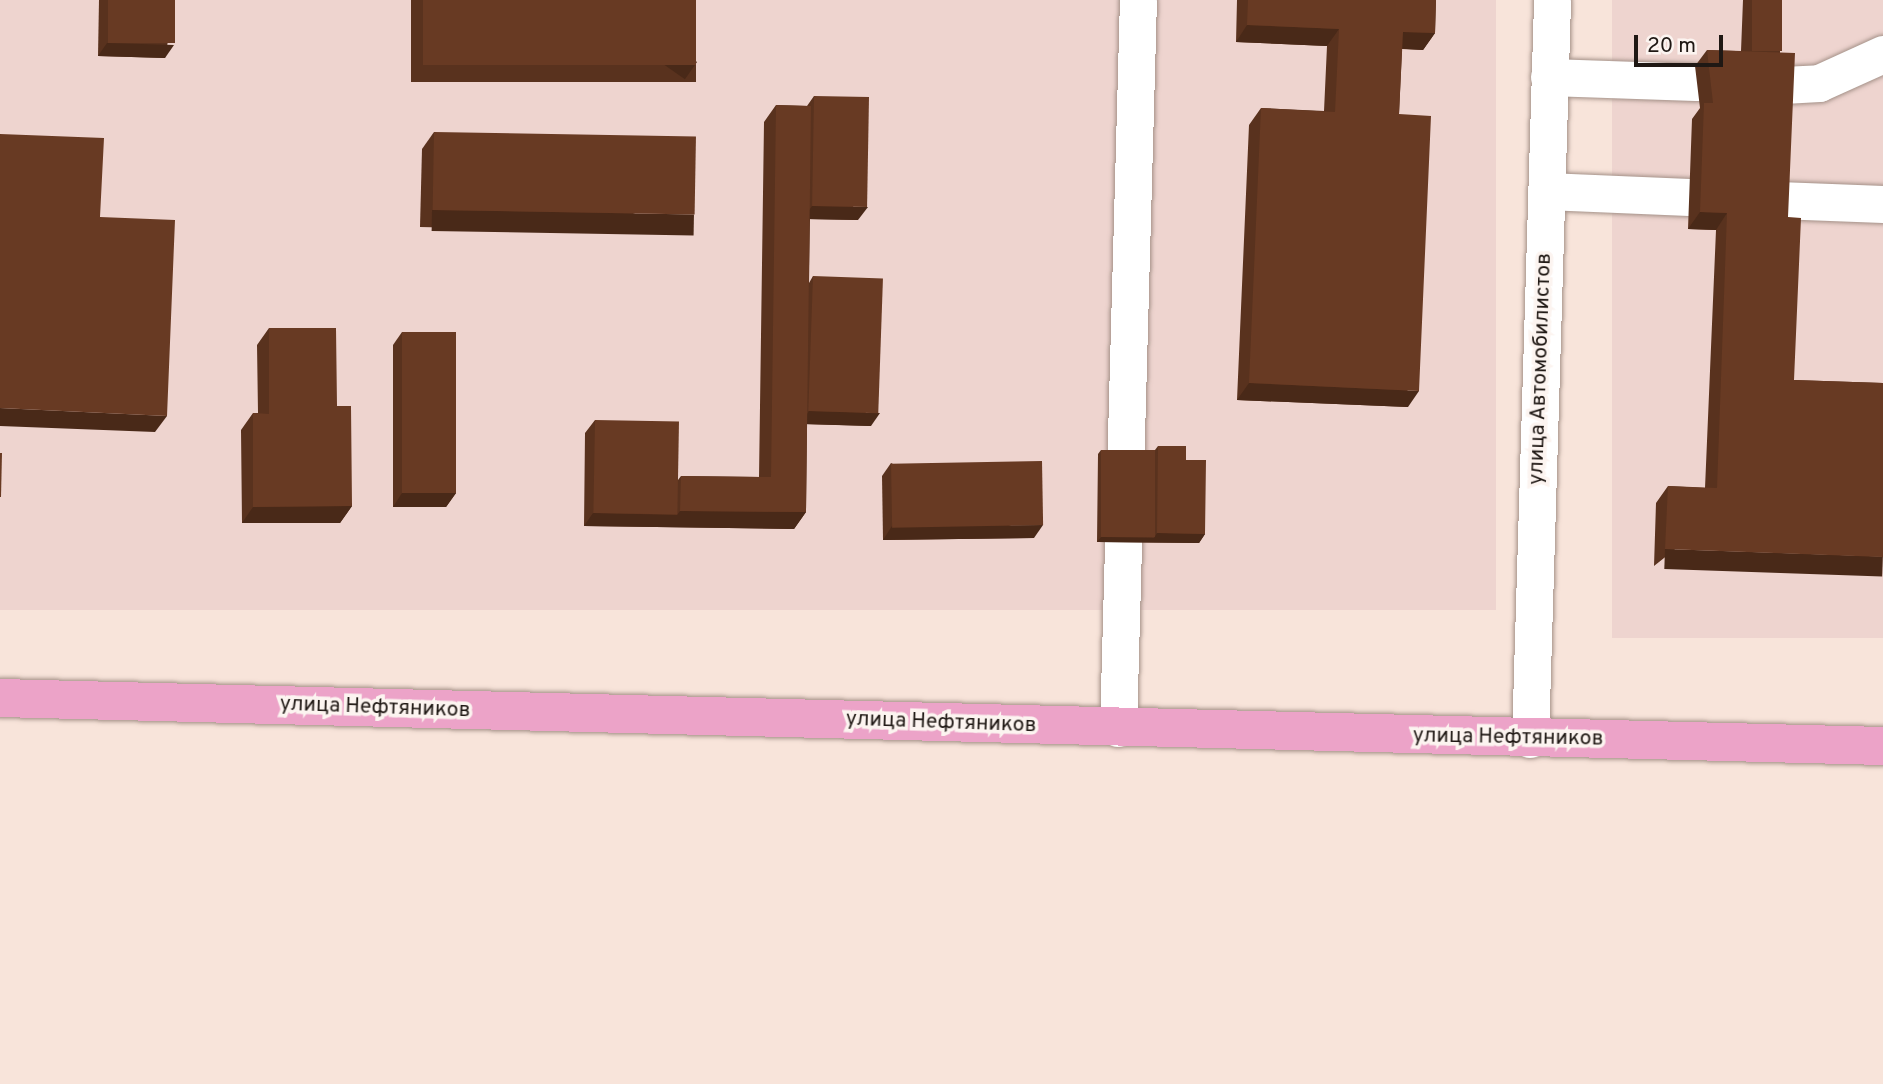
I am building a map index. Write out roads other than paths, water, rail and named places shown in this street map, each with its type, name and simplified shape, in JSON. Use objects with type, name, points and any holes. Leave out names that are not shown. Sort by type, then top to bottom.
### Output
[{"type":"main road","name":"улица Нефтяников","points":[[0,698],[1883,746]]},
{"type":"street","points":[[1118,728],[1138,0]]},
{"type":"street","name":"улица Автомобилистов","points":[[1530,739],[1552,0]]},
{"type":"street","points":[[1783,85],[1819,83],[1883,54]]},
{"type":"street","points":[[1549,77],[1695,82]]},
{"type":"street","points":[[1546,191],[1689,197]]},
{"type":"street","points":[[1778,201],[1883,204]]}]
